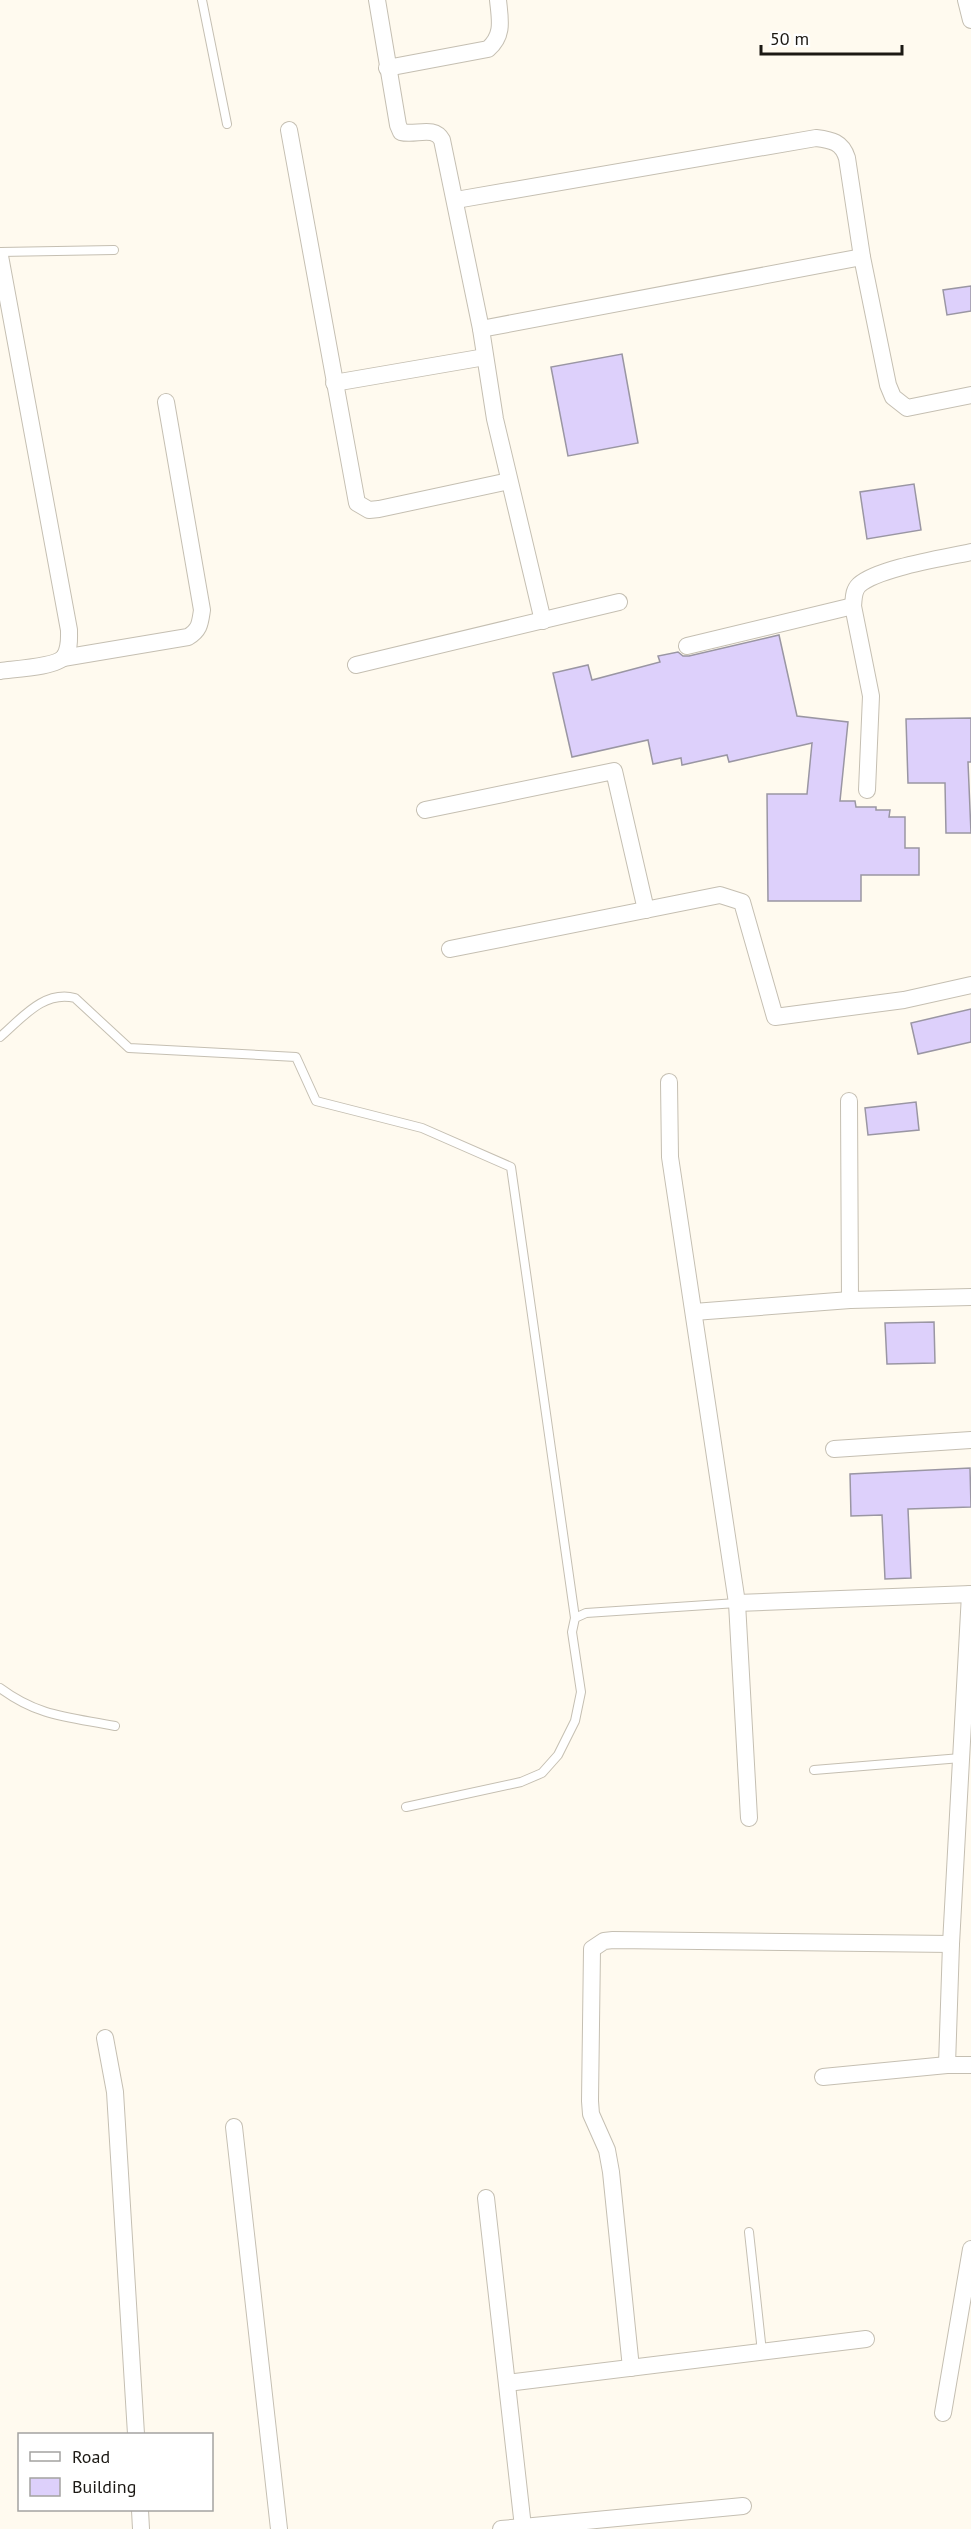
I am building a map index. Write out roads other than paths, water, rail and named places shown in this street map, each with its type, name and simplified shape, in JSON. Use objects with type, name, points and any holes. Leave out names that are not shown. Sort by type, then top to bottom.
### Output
[{"type":"street","points":[[377,0],[387,68],[401,132],[439,134],[444,148],[481,329],[495,419],[543,621]]},
{"type":"street","points":[[387,68],[488,49],[498,41],[501,28],[498,0]]},
{"type":"street","points":[[289,130],[357,503],[362,507],[379,509],[509,481]]},
{"type":"street","points":[[456,200],[816,138],[829,139],[844,149],[847,159],[862,257],[888,385],[893,397],[907,408],[971,395]]},
{"type":"street","points":[[0,254],[69,630],[69,645],[63,658]]},
{"type":"street","points":[[481,329],[862,257]]},
{"type":"street","points":[[334,384],[485,357]]},
{"type":"street","points":[[0,671],[188,637],[197,632],[202,610],[166,402]]},
{"type":"street","points":[[867,790],[871,696],[853,606],[854,592],[875,575],[971,552]]},
{"type":"street","points":[[356,664],[619,602]]},
{"type":"street","points":[[687,646],[853,606]]},
{"type":"street","points":[[425,810],[614,771],[646,910]]},
{"type":"street","points":[[450,949],[720,895],[742,902],[775,1017],[904,1000],[971,986]]},
{"type":"street","points":[[669,1082],[670,1157],[737,1603],[749,1818]]},
{"type":"street","points":[[849,1101],[850,1300]]},
{"type":"street","points":[[694,1312],[850,1300],[971,1297]]},
{"type":"street","points":[[834,1449],[971,1440]]},
{"type":"street","points":[[737,1603],[970,1594],[951,1944],[947,2065]]},
{"type":"street","points":[[631,2368],[611,2172],[607,2150],[591,2114],[592,1949],[604,1941],[613,1940],[951,1944]]},
{"type":"street","points":[[105,2038],[115,2092],[136,2433]]},
{"type":"street","points":[[823,2077],[947,2065],[971,2065]]},
{"type":"street","points":[[234,2127],[279,2529]]},
{"type":"street","points":[[486,2198],[523,2528]]},
{"type":"street","points":[[943,2413],[964,2329],[971,2248]]},
{"type":"street","points":[[507,2383],[866,2339]]},
{"type":"street","points":[[501,2529],[743,2506]]},
{"type":"street","points":[[140,2511],[141,2529]]},
{"type":"lane","points":[[202,0],[227,124]]},
{"type":"lane","points":[[0,254],[114,250]]},
{"type":"lane","points":[[0,1037],[42,1001],[65,995],[75,998],[129,1048],[296,1057],[316,1101],[422,1128],[511,1167],[575,1618],[572,1632],[581,1692],[575,1721],[558,1755],[542,1773],[521,1782],[406,1807]]},
{"type":"lane","points":[[575,1618],[586,1613],[737,1603]]},
{"type":"lane","points":[[0,1688],[21,1703],[43,1712],[115,1726]]},
{"type":"lane","points":[[814,1770],[961,1758]]},
{"type":"lane","points":[[749,2232],[762,2352]]}]
